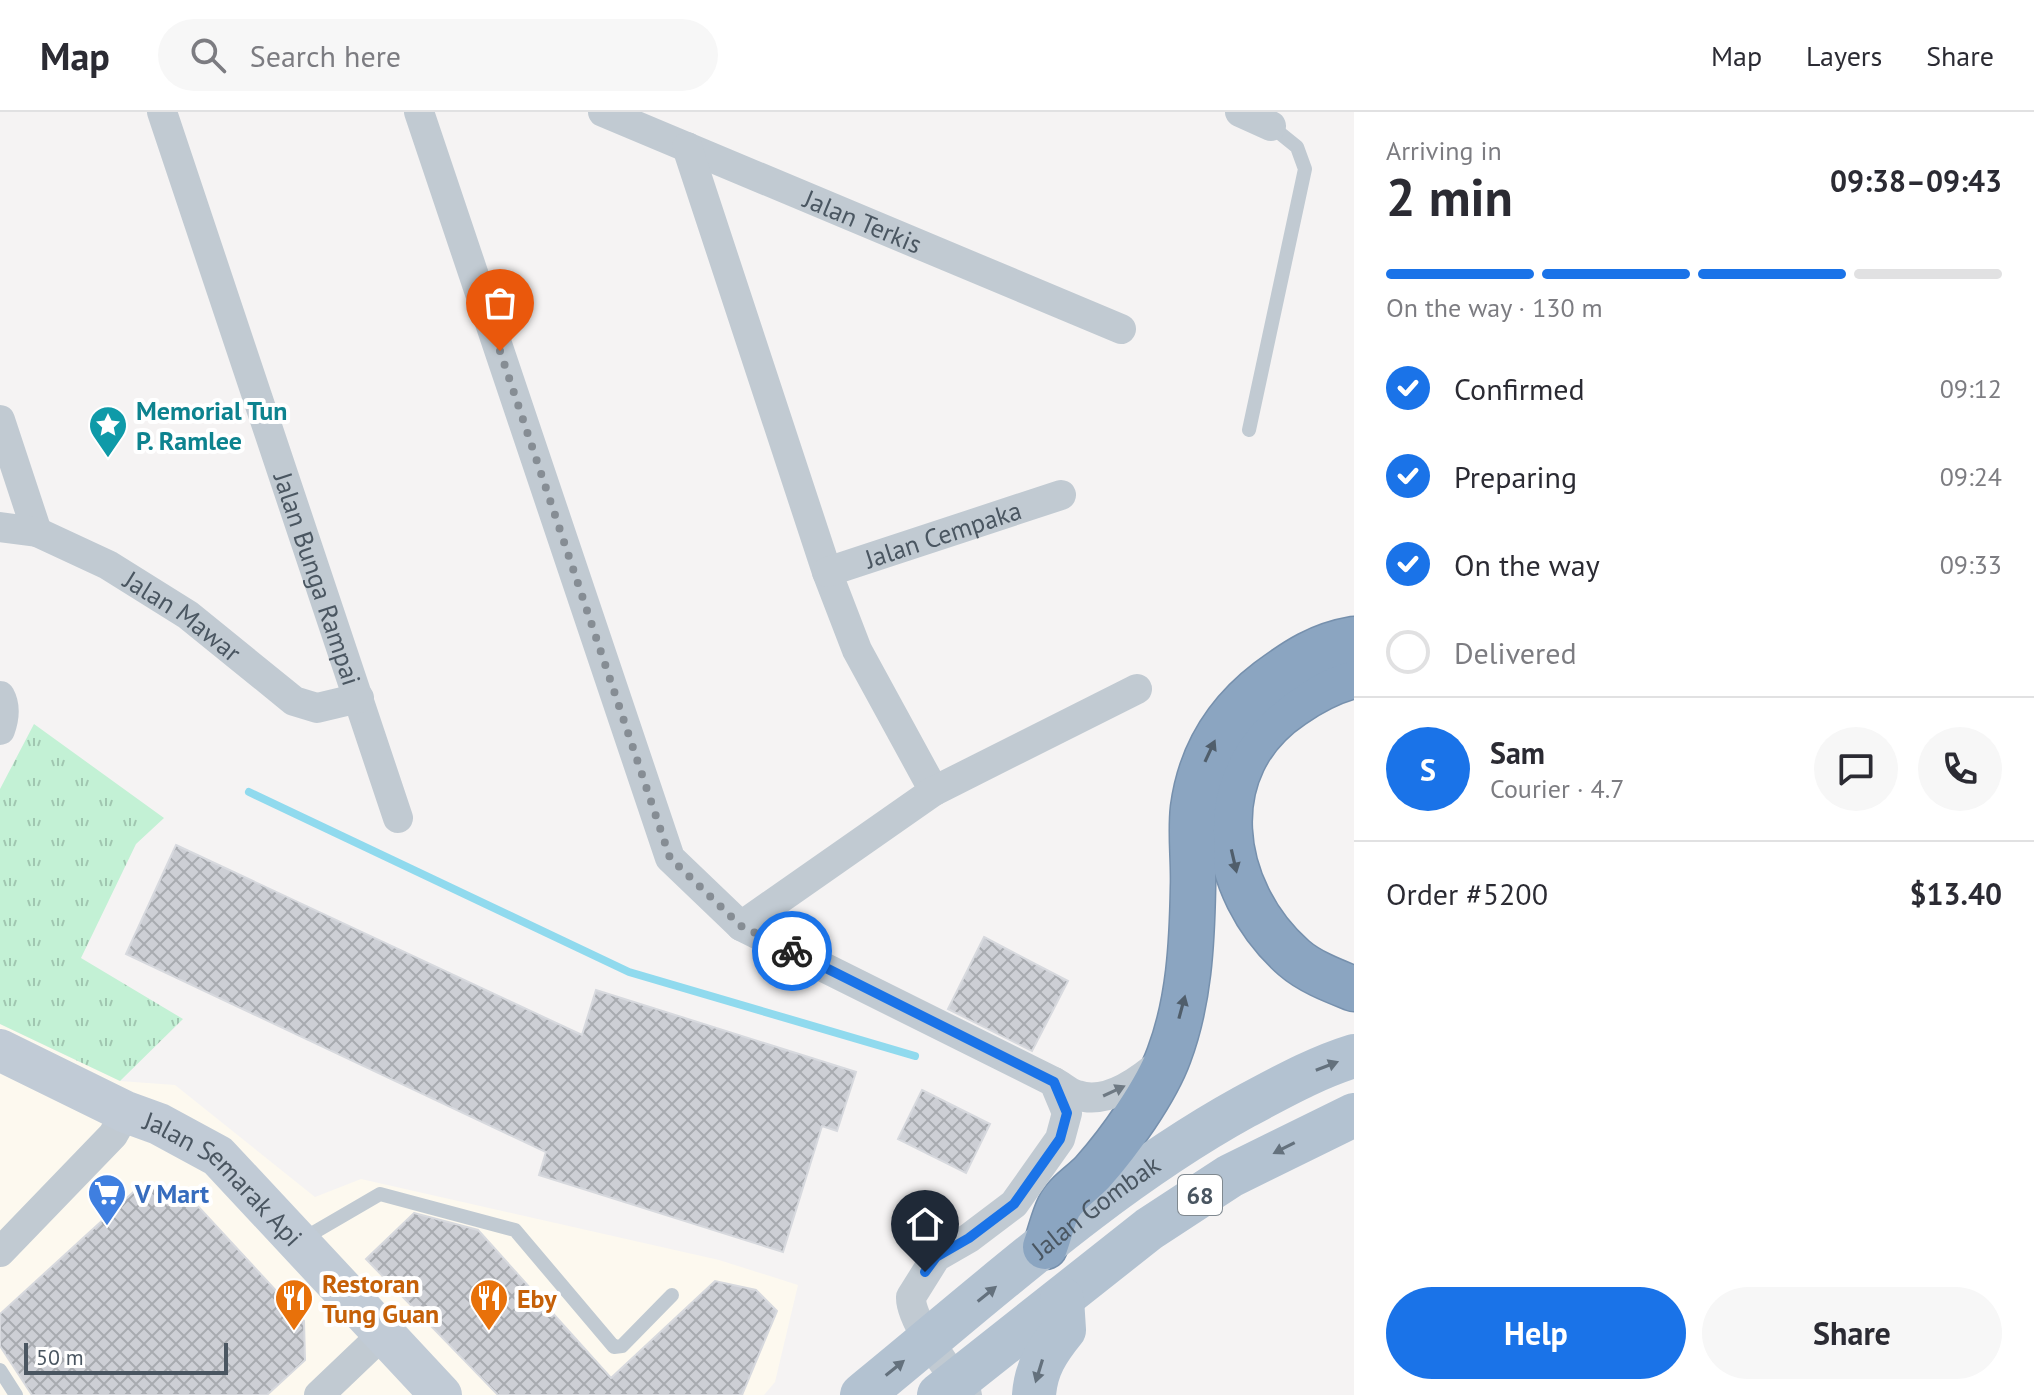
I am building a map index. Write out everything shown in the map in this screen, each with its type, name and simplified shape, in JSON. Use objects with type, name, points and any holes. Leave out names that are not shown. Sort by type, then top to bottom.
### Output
[{"type":"highway","points":[[1045,1247],[1060,1204],[1093,1172],[1132,1122],[1169,1056],[1188,985],[1193,810],[1198,781],[1209,749],[1233,712],[1284,669],[1330,643],[1354,639]]},
{"type":"highway","points":[[1354,676],[1310,694],[1282,712],[1261,734],[1246,757],[1237,781],[1229,823],[1235,868],[1252,908],[1295,959],[1354,989]]},
{"type":"main road","name":"Jalan Gombak","points":[[862,1395],[1133,1176],[1210,1126],[1308,1073],[1354,1056]]},
{"type":"main road","name":"Jalan Gombak","points":[[954,1390],[1149,1229],[1230,1176],[1354,1115]]},
{"type":"main road","points":[[1034,1395],[1039,1366],[1064,1330],[1062,1299]]},
{"type":"street","name":"Jalan Bunga Rampai","points":[[162,112],[398,818]]},
{"type":"street","points":[[419,112],[670,858],[741,926],[1076,1095],[1094,1099],[1111,1095],[1169,1056]]},
{"type":"street","name":"Jalan Terkis","points":[[603,112],[1121,329]]},
{"type":"street","points":[[1240,112],[1271,126]]},
{"type":"street","points":[[687,147],[827,572],[857,650],[934,791]]},
{"type":"street","points":[[0,420],[37,532]]},
{"type":"street","name":"Jalan Cempaka","points":[[827,572],[1061,495]]},
{"type":"street","name":"Jalan Mawar","points":[[0,527],[37,532],[108,565],[188,615],[294,701],[317,708],[359,698]]},
{"type":"street","points":[[741,926],[934,791],[1137,689]]},
{"type":"street","points":[[0,696],[4,719],[0,730]]},
{"type":"street","name":"Jalan Semarak Api","points":[[0,1050],[126,1112],[159,1124],[218,1156],[441,1395]]},
{"type":"street","points":[[954,1390],[911,1305],[915,1288],[936,1257],[969,1238],[1014,1204],[1060,1139],[1067,1113],[1054,1082]]},
{"type":"street","points":[[0,1252],[113,1135],[126,1112]]},
{"type":"street","points":[[319,1395],[383,1334]]},
{"type":"lane","points":[[1249,430],[1305,169],[1297,147],[1271,126]]},
{"type":"lane","points":[[299,1242],[380,1194],[515,1230],[614,1347],[622,1346],[672,1295]]},
{"type":"lane","points":[[0,1370],[16,1395]]},
{"type":"shaded area","points":[[0,1024],[120,1081],[175,1085],[315,1197],[361,1179],[719,1260],[798,1285],[775,1382],[764,1395],[0,1395]]},
{"type":"green space","points":[[34,724],[164,818],[136,844],[81,958],[183,1019],[120,1081],[0,1024],[0,789]]},
{"type":"building","points":[[176,845],[582,1035],[596,990],[856,1072],[837,1131],[822,1126],[783,1252],[539,1175],[546,1152],[126,954]]},
{"type":"building","points":[[984,937],[1068,981],[1032,1051],[948,1009]]},
{"type":"building","points":[[922,1090],[990,1124],[966,1173],[898,1139]]},
{"type":"building","points":[[140,1186],[182,1189],[304,1321],[305,1360],[267,1395],[32,1395],[0,1346],[0,1314]]},
{"type":"building","points":[[414,1213],[478,1230],[611,1378],[715,1281],[756,1290],[777,1311],[742,1395],[498,1395],[366,1259]]},
{"type":"waterway","points":[[249,792],[629,972],[915,1056]]},
{"type":"way so far","points":[[500,351],[670,858],[705,895],[741,926],[792,951]]},
{"type":"place","name":"Memorial Tun P. Ramlee","points":[[108,459]]},
{"type":"place","name":"V Mart","points":[[107,1227]]},
{"type":"place","name":"Restoran Tung Guan","points":[[294,1332]]},
{"type":"place","name":"Eby","points":[[489,1332]]},
{"type":"route","points":[[792,951],[1054,1082],[1067,1113],[1060,1139],[1014,1204],[969,1238],[936,1257],[925,1272]]}]
